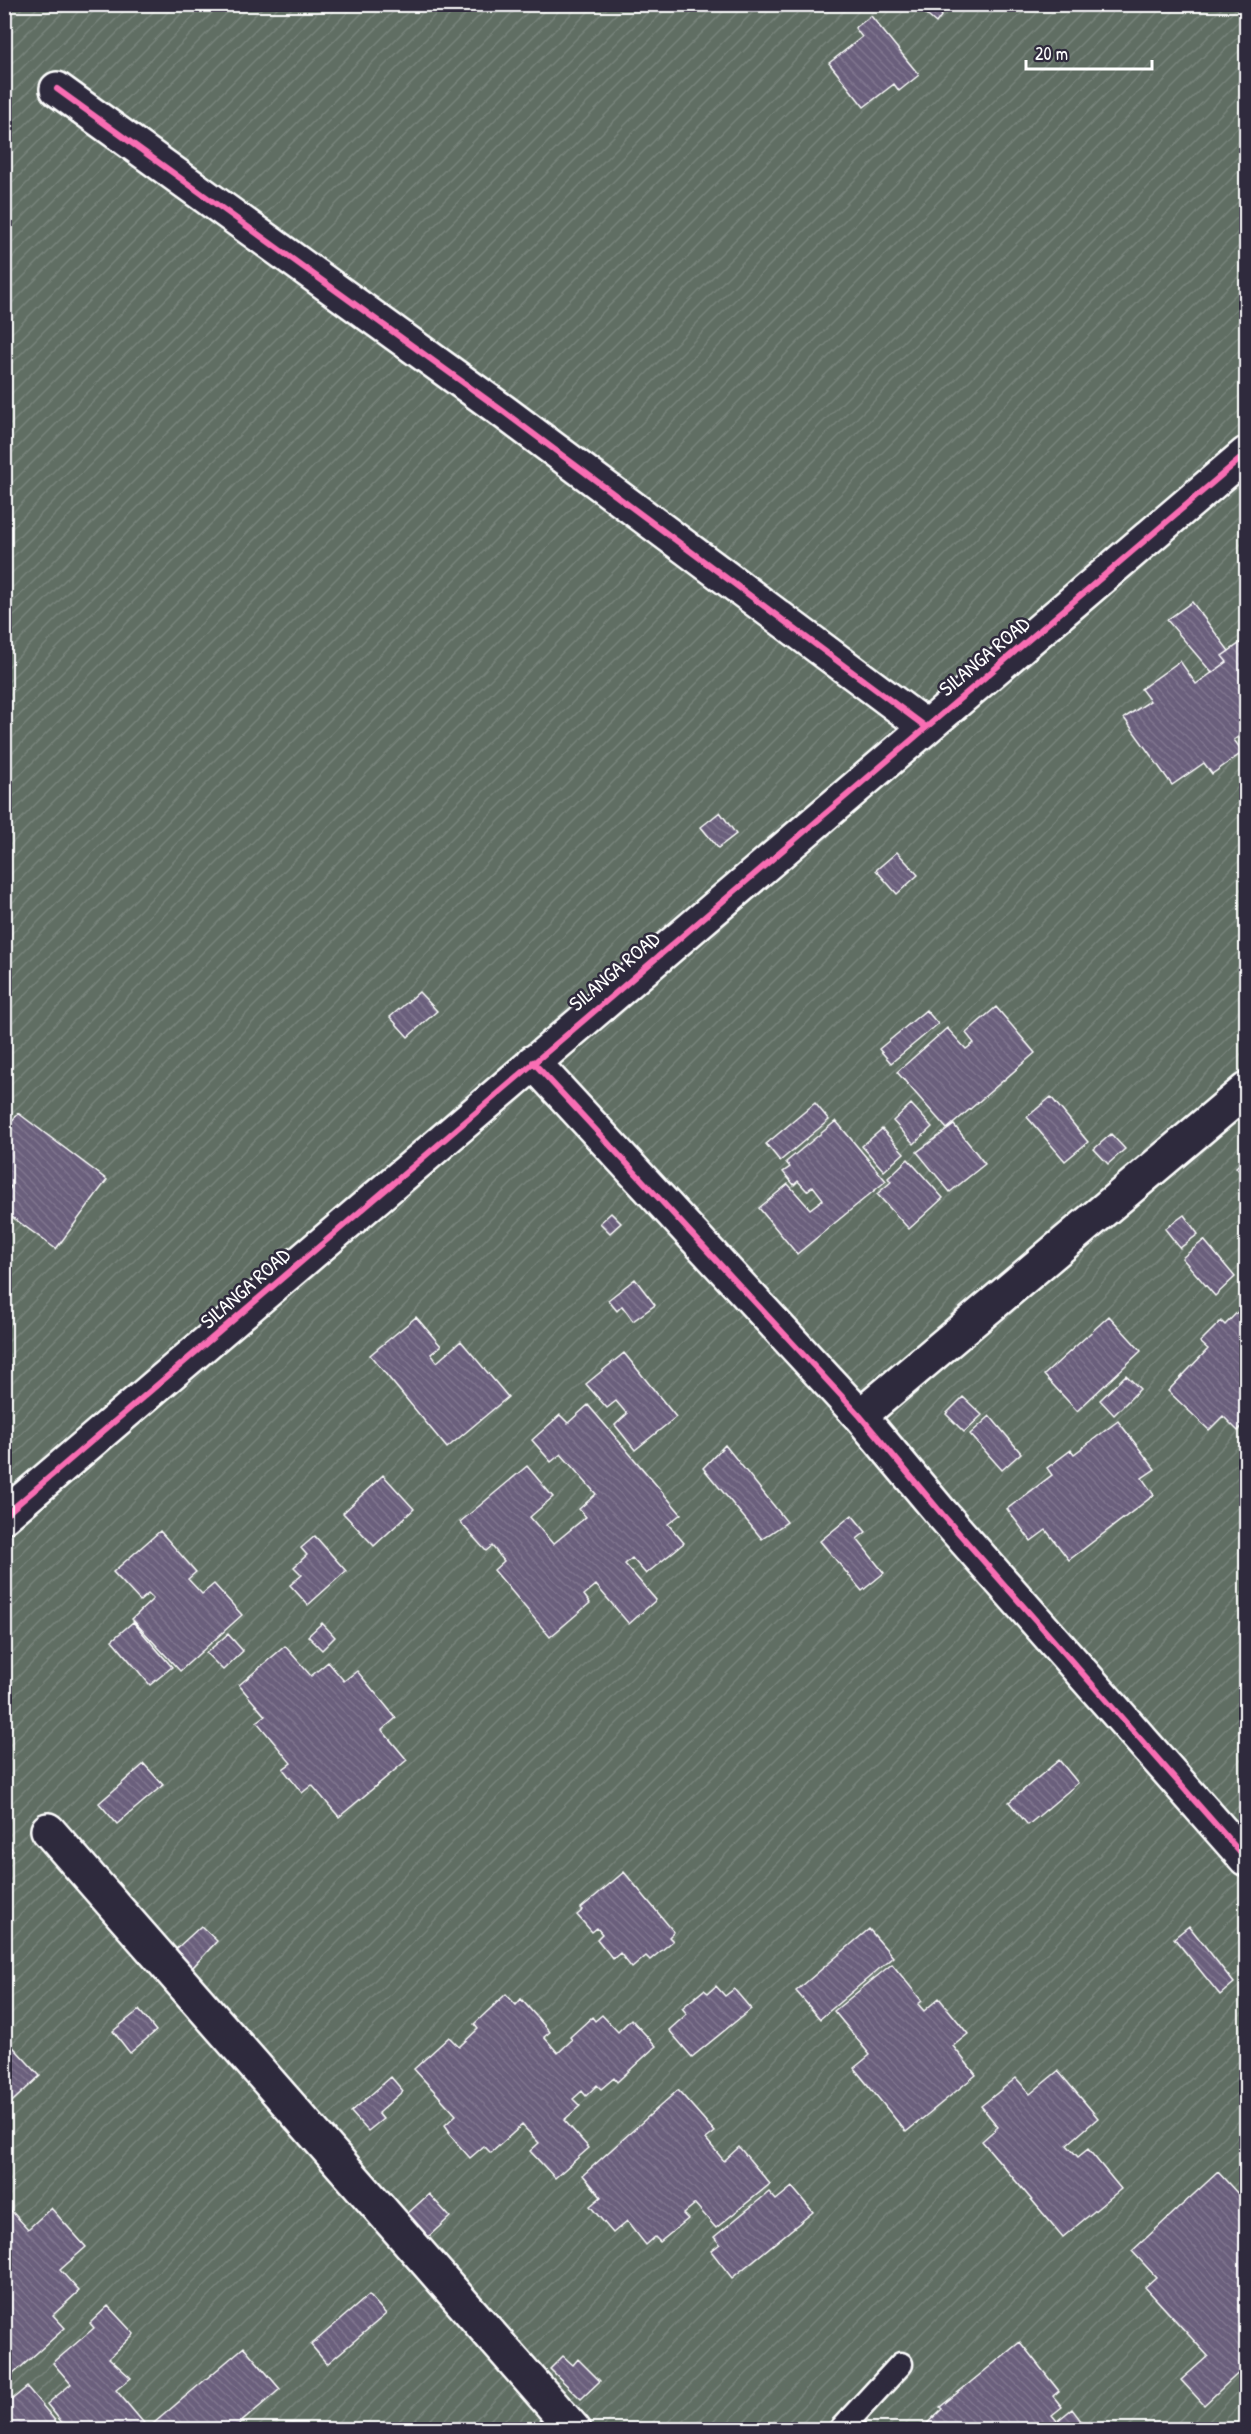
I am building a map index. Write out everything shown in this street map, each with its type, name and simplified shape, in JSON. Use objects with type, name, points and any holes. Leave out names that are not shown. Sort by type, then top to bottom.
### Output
[{"type":"street","points":[[57,89],[504,412],[926,727]]},
{"type":"street","name":"SILANGA ROAD","points":[[4,1516],[1246,454]]},
{"type":"street","points":[[533,1062],[860,1416],[942,1514],[1246,1859]]},
{"type":"street","points":[[860,1416],[1246,1090]]},
{"type":"street","points":[[48,1830],[574,2430]]},
{"type":"lane","points":[[840,2430],[901,2364]]},
{"type":"green space","points":[[5,5],[1246,5],[1246,2429],[5,2429]]},
{"type":"building","points":[[914,4],[950,4],[936,23]]},
{"type":"building","points":[[871,16],[919,75],[899,91],[894,84],[864,107],[829,63],[862,37],[855,28]]},
{"type":"building","points":[[1192,602],[1229,651],[1222,656],[1227,662],[1212,673],[1167,620]]},
{"type":"building","points":[[1246,639],[1246,731],[1234,740],[1243,752],[1212,774],[1204,763],[1172,785],[1124,718],[1150,701],[1141,689],[1180,661],[1196,684],[1227,662],[1222,656]]},
{"type":"building","points":[[720,812],[736,834],[718,848],[701,827]]},
{"type":"building","points":[[897,852],[918,875],[897,894],[876,870]]},
{"type":"building","points":[[419,992],[437,1011],[408,1037],[390,1017]]},
{"type":"building","points":[[996,1007],[1035,1053],[947,1129],[897,1072],[947,1028],[966,1049],[974,1043],[966,1033]]},
{"type":"building","points":[[926,1010],[938,1024],[891,1063],[879,1049]]},
{"type":"building","points":[[1051,1097],[1088,1142],[1065,1161],[1027,1117]]},
{"type":"building","points":[[815,1103],[829,1120],[780,1161],[766,1144]]},
{"type":"building","points":[[911,1104],[932,1127],[914,1144],[893,1121]]},
{"type":"building","points":[[18,1113],[107,1180],[56,1249],[4,1211],[4,1196],[11,1187],[4,1182],[4,1115],[12,1121]]},
{"type":"building","points":[[836,1121],[886,1181],[797,1254],[759,1208],[788,1184],[810,1209],[823,1199],[813,1186],[807,1191],[798,1181],[794,1185],[783,1172],[790,1167],[786,1162]]},
{"type":"building","points":[[954,1125],[985,1164],[950,1192],[917,1152]]},
{"type":"building","points":[[882,1129],[904,1153],[884,1171],[862,1146]]},
{"type":"building","points":[[1111,1134],[1125,1149],[1108,1164],[1094,1149]]},
{"type":"building","points":[[1246,1158],[1246,1179],[1236,1167]]},
{"type":"building","points":[[908,1159],[943,1198],[909,1229],[877,1194],[891,1182],[888,1178]]},
{"type":"building","points":[[611,1213],[621,1223],[610,1233],[600,1223]]},
{"type":"building","points":[[1184,1215],[1198,1234],[1180,1248],[1165,1229]]},
{"type":"building","points":[[1204,1240],[1235,1277],[1215,1296],[1182,1258]]},
{"type":"building","points":[[635,1279],[655,1305],[633,1321],[622,1306],[617,1311],[608,1300]]},
{"type":"building","points":[[1246,1303],[1246,1422],[1238,1431],[1223,1416],[1209,1430],[1168,1391],[1208,1349],[1200,1342],[1221,1321],[1225,1325]]},
{"type":"building","points":[[1109,1316],[1141,1351],[1077,1411],[1044,1375]]},
{"type":"building","points":[[416,1317],[441,1346],[431,1354],[437,1362],[461,1341],[508,1397],[447,1448],[370,1355]]},
{"type":"building","points":[[624,1353],[676,1417],[635,1450],[615,1425],[627,1414],[616,1401],[607,1408],[586,1384]]},
{"type":"building","points":[[1126,1375],[1140,1389],[1114,1415],[1100,1400]]},
{"type":"building","points":[[963,1397],[982,1415],[964,1432],[946,1414]]},
{"type":"building","points":[[588,1405],[681,1514],[668,1524],[684,1543],[646,1574],[632,1558],[625,1564],[656,1600],[629,1624],[596,1585],[584,1595],[590,1603],[550,1637],[494,1570],[504,1561],[492,1546],[486,1551],[460,1522],[527,1466],[553,1497],[530,1517],[553,1544],[586,1517],[579,1509],[596,1494],[561,1454],[551,1462],[532,1440],[560,1415],[568,1423]]},
{"type":"building","points":[[990,1416],[1021,1453],[1002,1470],[970,1434]]},
{"type":"building","points":[[1118,1421],[1155,1469],[1142,1478],[1154,1495],[1069,1560],[1046,1530],[1031,1541],[1007,1509],[1052,1475],[1047,1468],[1071,1450],[1074,1454]]},
{"type":"building","points":[[725,1445],[787,1522],[762,1539],[703,1468]]},
{"type":"building","points":[[383,1475],[414,1509],[374,1546],[343,1513]]},
{"type":"building","points":[[852,1515],[866,1532],[857,1539],[884,1573],[862,1591],[820,1541]]},
{"type":"building","points":[[160,1531],[196,1572],[188,1579],[202,1594],[214,1584],[242,1615],[180,1671],[132,1619],[153,1599],[148,1594],[140,1601],[113,1572]]},
{"type":"building","points":[[315,1536],[346,1571],[308,1605],[290,1585],[302,1575],[294,1567],[307,1555],[301,1548]]},
{"type":"building","points":[[133,1622],[172,1667],[150,1685],[112,1640]]},
{"type":"building","points":[[322,1623],[335,1637],[322,1650],[308,1636]]},
{"type":"building","points":[[228,1634],[243,1651],[223,1670],[206,1653]]},
{"type":"building","points":[[285,1646],[311,1676],[328,1662],[344,1681],[357,1671],[396,1718],[382,1730],[407,1760],[339,1817],[312,1785],[302,1793],[283,1769],[291,1763],[257,1722],[265,1716],[239,1685]]},
{"type":"building","points":[[1059,1760],[1078,1783],[1028,1825],[1009,1802]]},
{"type":"building","points":[[144,1764],[163,1785],[117,1824],[99,1803]]},
{"type":"building","points":[[4,1840],[13,1850],[5,1858],[4,1857]]},
{"type":"building","points":[[624,1872],[674,1932],[669,1937],[673,1941],[650,1960],[646,1956],[632,1968],[620,1953],[613,1959],[597,1939],[602,1934],[597,1928],[592,1932],[577,1915],[583,1910],[581,1908]]},
{"type":"building","points":[[201,1926],[217,1941],[192,1968],[176,1949]]},
{"type":"building","points":[[1189,1926],[1234,1983],[1220,1995],[1174,1938]]},
{"type":"building","points":[[869,1929],[893,1957],[820,2019],[796,1991]]},
{"type":"building","points":[[892,1964],[922,2001],[918,2004],[924,2011],[939,1998],[968,2034],[953,2046],[976,2075],[906,2132],[854,2068],[870,2055],[834,2011]]},
{"type":"building","points":[[716,1986],[725,1996],[734,1989],[751,2009],[692,2057],[669,2030],[687,2014],[682,2008],[704,1990],[708,1993]]},
{"type":"building","points":[[506,1994],[516,2005],[521,1999],[550,2032],[544,2037],[558,2053],[572,2040],[570,2037],[592,2017],[595,2021],[602,2015],[618,2032],[631,2019],[656,2046],[617,2082],[614,2078],[601,2089],[597,2085],[586,2096],[582,2091],[573,2099],[580,2106],[564,2120],[589,2148],[555,2178],[530,2151],[539,2143],[522,2125],[491,2153],[484,2146],[470,2158],[448,2133],[450,2132],[445,2125],[456,2115],[414,2069],[449,2037],[459,2047],[478,2029],[474,2024]]},
{"type":"building","points":[[139,2010],[156,2031],[130,2053],[113,2031]]},
{"type":"building","points":[[4,2037],[40,2076],[4,2109]]},
{"type":"building","points":[[1058,2071],[1098,2118],[1067,2145],[1078,2157],[1088,2149],[1121,2189],[1063,2237],[982,2141],[998,2127],[981,2106],[1016,2078],[1030,2094]]},
{"type":"building","points":[[391,2077],[403,2091],[378,2113],[383,2119],[368,2131],[351,2112]]},
{"type":"building","points":[[678,2090],[715,2132],[706,2139],[724,2161],[739,2147],[770,2184],[716,2228],[695,2204],[683,2214],[688,2219],[660,2242],[655,2237],[646,2245],[627,2221],[613,2233],[590,2206],[601,2197],[583,2175]]},
{"type":"building","points":[[1218,2172],[1239,2195],[1246,2189],[1246,2366],[1204,2405],[1181,2380],[1208,2356],[1145,2287],[1156,2277],[1132,2251]]},
{"type":"building","points":[[792,2187],[813,2212],[732,2278],[711,2251],[720,2244],[714,2237],[769,2192],[776,2200]]},
{"type":"building","points":[[429,2194],[450,2217],[428,2237],[407,2214]]},
{"type":"building","points":[[4,2203],[28,2229],[51,2208],[86,2247],[60,2270],[79,2291],[53,2315],[65,2328],[4,2382]]},
{"type":"building","points":[[369,2295],[386,2314],[327,2364],[311,2345]]},
{"type":"building","points":[[108,2306],[134,2334],[109,2358],[131,2378],[116,2390],[148,2428],[244,2347],[280,2389],[232,2430],[68,2430],[47,2404],[71,2384],[53,2363],[94,2328],[90,2323]]},
{"type":"building","points":[[1020,2342],[1059,2391],[1053,2396],[1062,2407],[1052,2415],[1057,2421],[1072,2409],[1088,2430],[920,2430],[942,2409],[940,2407]]},
{"type":"building","points":[[563,2356],[573,2365],[578,2359],[600,2381],[581,2399],[550,2369]]},
{"type":"building","points":[[27,2387],[63,2430],[4,2430],[4,2406]]},
{"type":"cycle path","points":[[57,89],[504,412],[926,727]]},
{"type":"cycle path","points":[[4,1516],[1246,454]]},
{"type":"cycle path","points":[[533,1062],[860,1416],[942,1514],[1246,1859]]}]
